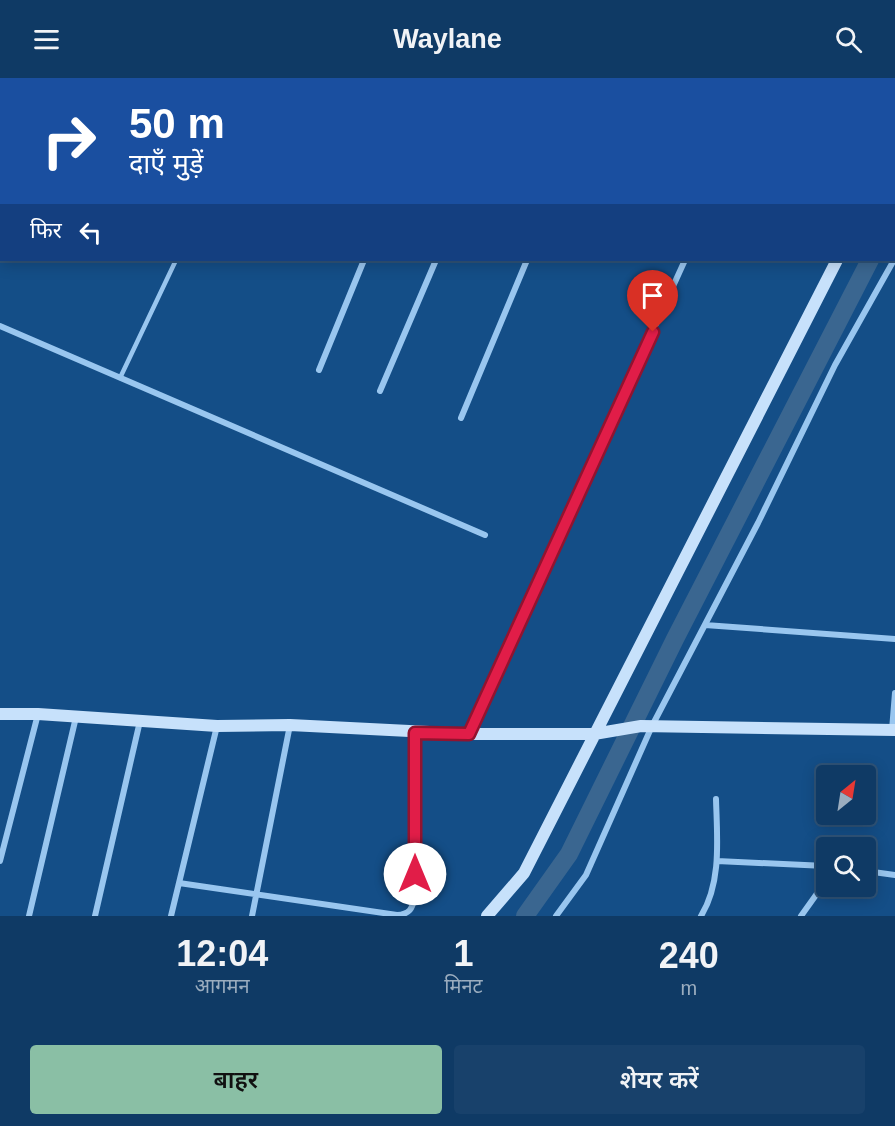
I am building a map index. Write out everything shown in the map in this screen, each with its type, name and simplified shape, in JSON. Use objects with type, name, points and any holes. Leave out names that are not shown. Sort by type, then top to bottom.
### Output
[{"type":"street","points":[[318,370],[364,261]]},
{"type":"street","points":[[380,391],[436,261]]},
{"type":"street","points":[[462,418],[527,261]]},
{"type":"street","points":[[469,734],[685,261]]},
{"type":"street","points":[[487,916],[524,873],[836,261]]},
{"type":"street","points":[[556,916],[586,875],[647,726],[705,625],[835,365],[893,261]]},
{"type":"street","points":[[0,326],[484,535]]},
{"type":"street","points":[[705,625],[895,639]]},
{"type":"street","points":[[0,714],[76,716],[217,726],[290,725],[469,734],[594,734],[610,729],[647,726],[893,730],[895,693]]},
{"type":"street","points":[[0,861],[38,714]]},
{"type":"street","points":[[29,916],[76,716]]},
{"type":"street","points":[[95,916],[141,721]]},
{"type":"street","points":[[252,916],[290,725]]},
{"type":"street","points":[[171,916],[217,726]]},
{"type":"street","points":[[179,883],[397,915],[406,914],[412,909],[415,897],[415,733]]},
{"type":"street","points":[[701,916],[710,896],[717,861],[716,799]]},
{"type":"street","points":[[717,861],[816,866]]},
{"type":"street","points":[[876,872],[895,875]]},
{"type":"street","points":[[801,916],[816,895]]},
{"type":"lane","points":[[120,378],[176,261]]},
{"type":"waterway","points":[[525,916],[569,854],[675,639],[869,261]]},
{"type":"route","points":[[415,874],[415,733],[469,734],[653,332]]}]
